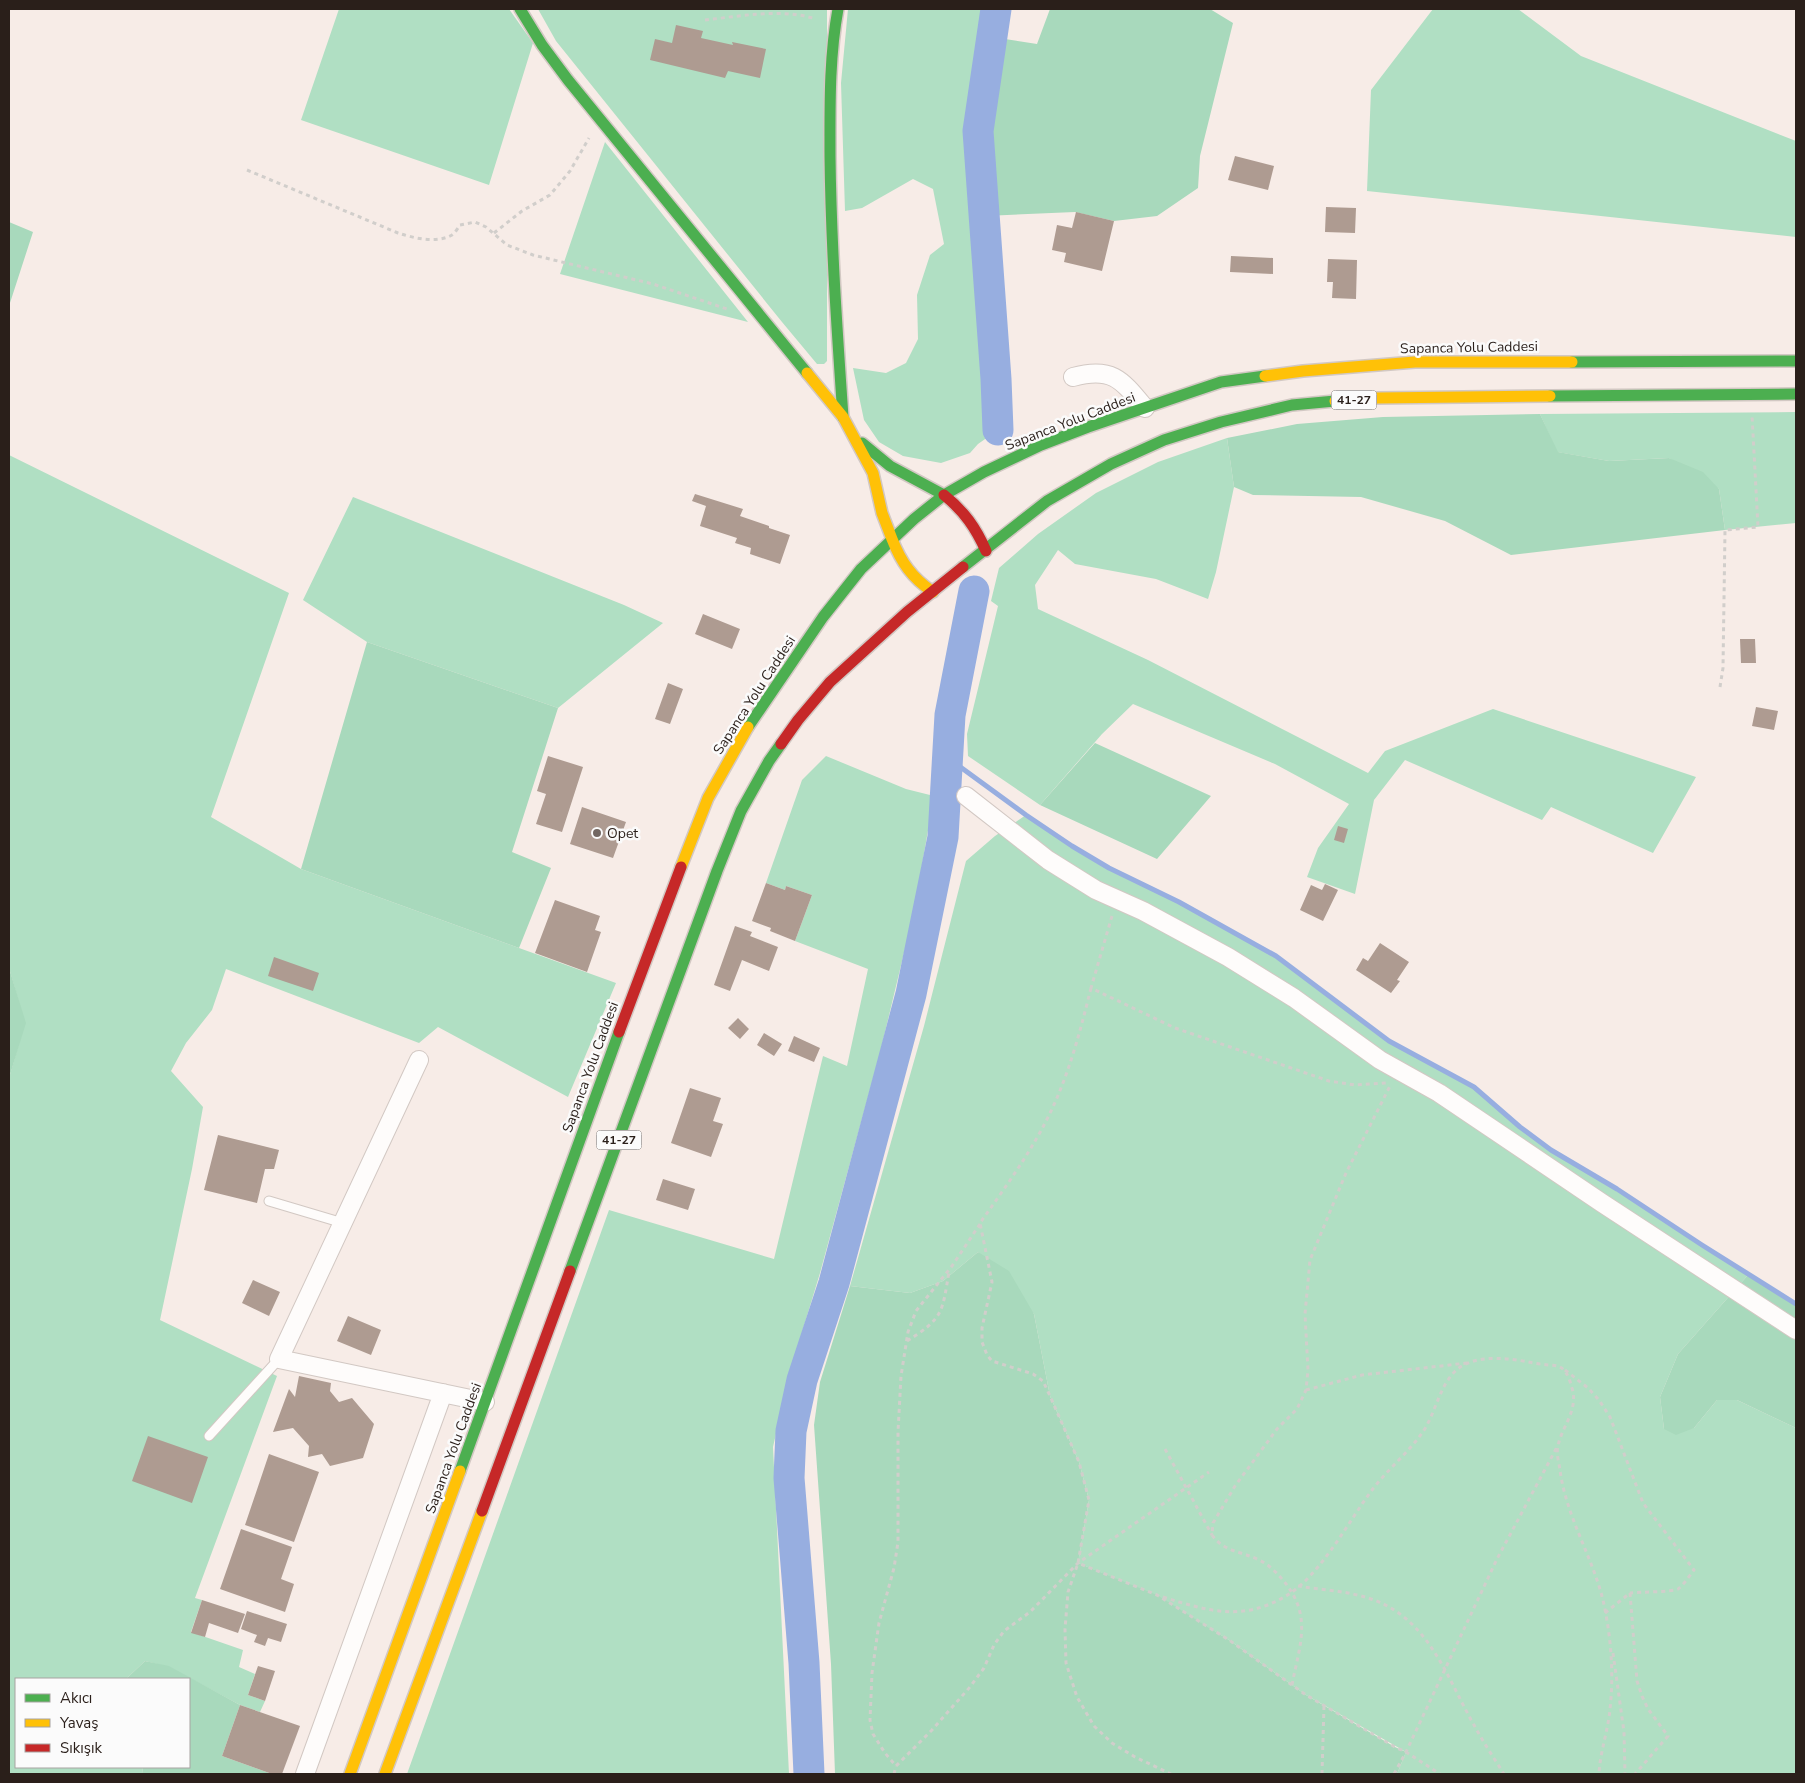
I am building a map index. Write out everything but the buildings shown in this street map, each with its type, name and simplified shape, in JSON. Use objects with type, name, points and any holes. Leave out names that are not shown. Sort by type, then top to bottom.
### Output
[{"type":"main road","points":[[520,9],[555,61],[600,118],[843,417],[873,473],[882,513],[908,573],[919,584],[933,592]]},
{"type":"main road","points":[[838,9],[835,25],[830,99],[830,204],[843,417]]},
{"type":"main road","name":"Sapanca Yolu Caddesi","points":[[350,1774],[653,938],[708,798],[748,728],[823,617],[861,568],[944,495],[984,472],[1042,445],[1221,382],[1304,371],[1414,362],[1796,361]]},
{"type":"main road","name":"41-27","points":[[385,1774],[717,871],[741,811],[768,761],[798,720],[830,682],[908,612],[1047,501],[1112,464],[1164,440],[1221,422],[1292,405],[1378,398],[1796,394]]},
{"type":"main road","points":[[856,439],[890,466],[944,495],[960,507],[968,516],[986,551]]},
{"type":"street","points":[[1074,377],[1092,372],[1112,376],[1126,385],[1144,408]]},
{"type":"street","points":[[966,796],[1048,860],[1096,890],[1143,911],[1228,957],[1294,998],[1394,1077],[1439,1093],[1796,1330]]},
{"type":"street","points":[[419,1060],[279,1359],[485,1402]]},
{"type":"street","points":[[305,1774],[444,1393]]},
{"type":"lane","points":[[268,1201],[343,1223]]},
{"type":"lane","points":[[209,1436],[279,1359]]},
{"type":"path","points":[[706,20],[756,14],[788,14],[810,17],[835,25]]},
{"type":"path","points":[[494,233],[522,211],[550,195],[570,171],[600,118]]},
{"type":"path","points":[[247,170],[398,233],[417,239],[437,239],[453,234],[460,226],[475,222],[486,226],[507,245],[533,256],[653,284],[728,309]]},
{"type":"path","points":[[1720,687],[1724,660],[1725,530],[1758,527],[1751,394]]},
{"type":"path","points":[[896,1766],[873,1734],[870,1720],[872,1673],[879,1623],[894,1568],[898,1542],[898,1432],[901,1376],[908,1332],[916,1311],[949,1270],[1014,1175],[1059,1095],[1077,1044],[1090,988],[1117,899]]},
{"type":"path","points":[[1090,988],[1175,1028],[1329,1081],[1355,1085],[1394,1077]]},
{"type":"path","points":[[1212,1535],[1213,1523],[1234,1486],[1277,1429],[1296,1409],[1306,1390],[1308,1370],[1305,1314],[1310,1260],[1346,1172],[1394,1077]]},
{"type":"path","points":[[980,1223],[992,1282],[982,1328],[982,1342],[987,1355],[992,1361],[1033,1374],[1043,1381],[1079,1462],[1089,1500],[1078,1563],[1068,1592],[1065,1629],[1066,1663],[1077,1697],[1094,1726],[1112,1743],[1135,1757],[1171,1774]]},
{"type":"path","points":[[907,1342],[927,1329],[938,1317],[943,1304],[949,1270]]},
{"type":"path","points":[[1306,1390],[1362,1375],[1490,1358],[1555,1364],[1562,1368],[1600,1400],[1610,1417],[1643,1503],[1694,1570],[1678,1588],[1670,1591],[1630,1593],[1605,1613]]},
{"type":"path","points":[[1078,1563],[1157,1596],[1217,1612],[1237,1613],[1261,1607],[1287,1596],[1318,1566],[1372,1490],[1424,1431],[1449,1378],[1468,1362]]},
{"type":"path","points":[[1394,1774],[1497,1559],[1558,1447],[1573,1407],[1574,1392],[1569,1377],[1562,1368]]},
{"type":"path","points":[[1558,1447],[1560,1472],[1568,1507],[1588,1555],[1602,1598],[1610,1636],[1624,1732],[1625,1774]]},
{"type":"path","points":[[1165,1449],[1218,1544],[1261,1560],[1276,1572],[1292,1591],[1302,1617],[1301,1640],[1292,1685]]},
{"type":"path","points":[[894,1774],[896,1766],[932,1730],[970,1687],[984,1668],[994,1645],[1004,1631],[1030,1612],[1078,1563],[1209,1472]]},
{"type":"path","points":[[1298,1586],[1373,1600],[1396,1610],[1415,1626],[1434,1650],[1473,1725],[1504,1774]]},
{"type":"path","points":[[1630,1593],[1637,1681],[1648,1709],[1668,1736],[1635,1774]]},
{"type":"path","points":[[1157,1596],[1229,1640],[1324,1706],[1406,1752],[1440,1774]]},
{"type":"path","points":[[1599,1774],[1610,1709],[1612,1677],[1610,1636]]},
{"type":"path","points":[[1322,1774],[1324,1706]]},
{"type":"green space","points":[[339,9],[509,9],[533,43],[489,185],[301,120]]},
{"type":"green space","points":[[538,9],[827,9],[827,361],[824,364],[817,364],[782,322],[556,41]]},
{"type":"green space","points":[[848,9],[996,9],[978,131],[998,430],[978,444],[970,453],[941,463],[903,456],[879,442],[864,420],[853,368],[886,373],[906,363],[918,339],[917,295],[930,255],[944,244],[933,189],[913,179],[862,208],[845,211],[841,83]]},
{"type":"green space","points":[[1050,9],[1210,9],[1233,23],[1200,156],[1198,188],[1157,216],[1114,221],[1075,212],[985,216],[978,131],[992,37],[1037,44]]},
{"type":"green space","points":[[1433,9],[1518,9],[1581,56],[1796,141],[1796,237],[1367,191],[1371,90]]},
{"type":"green space","points":[[605,142],[748,322],[560,274]]},
{"type":"green space","points":[[9,222],[33,232],[9,306]]},
{"type":"green space","points":[[1796,412],[1796,523],[1725,530],[1719,489],[1669,458],[1609,461],[1557,452],[1540,414]]},
{"type":"green space","points":[[1540,414],[1558,452],[1609,461],[1669,458],[1703,472],[1719,489],[1725,530],[1511,555],[1445,521],[1361,497],[1253,495],[1234,487],[1227,438],[1297,424],[1383,417]]},
{"type":"green space","points":[[1227,438],[1234,487],[1216,572],[1208,599],[1156,579],[1075,564],[1058,550],[1035,585],[1038,609],[1148,660],[1368,773],[1385,751],[1493,709],[1696,777],[1653,853],[1551,807],[1542,820],[1405,760],[1374,800],[1355,894],[1307,877],[1318,848],[1349,804],[1275,764],[1133,704],[1102,734],[1040,805],[968,756],[967,734],[998,606],[991,601],[999,568],[1038,534],[1096,493],[1158,462]]},
{"type":"green space","points":[[9,455],[289,593],[211,817],[301,869],[616,983],[568,1097],[438,1027],[419,1043],[226,969],[212,1010],[186,1043],[171,1071],[203,1107],[160,1320],[277,1376],[195,1598],[202,1600],[191,1632],[243,1650],[239,1667],[255,1674],[248,1695],[265,1701],[260,1712],[240,1705],[169,1667],[145,1661],[127,1678],[15,1678],[15,1768],[143,1768],[142,1774],[9,1774],[9,1078],[25,1023],[9,968]]},
{"type":"green space","points":[[353,497],[624,605],[663,623],[558,708],[367,642],[303,600]]},
{"type":"green space","points":[[367,642],[558,708],[512,852],[551,868],[519,948],[301,869]]},
{"type":"green space","points":[[1095,743],[1211,796],[1157,859],[1040,805]]},
{"type":"green space","points":[[826,756],[906,789],[934,796],[914,911],[880,1053],[820,1273],[790,1372],[773,1447],[789,1774],[407,1774],[609,1210],[774,1259],[823,1056],[847,1066],[868,969],[795,941],[812,895],[786,886],[785,890],[766,883],[802,780]]},
{"type":"green space","points":[[1026,815],[1109,868],[1179,902],[1276,956],[1389,1041],[1474,1087],[1520,1127],[1551,1150],[1617,1189],[1748,1275],[1678,1354],[1660,1397],[1664,1429],[1694,1428],[1717,1400],[1737,1400],[1796,1428],[1796,1774],[1397,1774],[1406,1752],[1306,1695],[1229,1640],[1157,1596],[1078,1563],[1089,1500],[1079,1462],[1050,1396],[1034,1314],[978,1252],[943,1281],[910,1293],[850,1286],[924,1026],[966,861],[995,836]]},
{"type":"green space","points":[[9,968],[26,1023],[9,1078]]},
{"type":"green space","points":[[978,1252],[1009,1271],[1034,1314],[1050,1396],[1079,1462],[1089,1500],[1078,1563],[1157,1595],[1229,1640],[1306,1695],[1406,1752],[1397,1774],[835,1774],[831,1664],[814,1425],[820,1382],[850,1286],[910,1293],[943,1281]]},
{"type":"green space","points":[[1748,1275],[1796,1304],[1796,1428],[1737,1400],[1717,1400],[1694,1428],[1676,1435],[1664,1429],[1660,1397],[1678,1354]]},
{"type":"green space","points":[[145,1661],[169,1666],[240,1705],[222,1756],[272,1774],[142,1774],[143,1768],[190,1768],[190,1678],[127,1678]]},
{"type":"waterway","points":[[996,9],[978,131],[998,430]]},
{"type":"waterway","points":[[809,1774],[804,1663],[789,1478],[791,1431],[802,1380],[834,1283],[911,994],[943,837],[950,715],[974,591]]},
{"type":"waterway","points":[[948,758],[1072,846],[1109,868],[1179,902],[1276,956],[1389,1041],[1474,1087],[1520,1127],[1551,1150],[1617,1189],[1796,1304]]},
{"type":"traffic: fast","points":[[520,9],[542,45],[568,80],[807,373]]},
{"type":"traffic: fast","points":[[838,9],[832,64],[830,156],[833,254],[843,417]]},
{"type":"traffic: fast","points":[[1572,362],[1796,361]]},
{"type":"traffic: fast","points":[[748,727],[823,617],[861,569],[914,519],[944,495],[984,472],[1041,445],[1088,427],[1221,382],[1265,376]]},
{"type":"traffic: fast","points":[[1550,396],[1796,394]]},
{"type":"traffic: fast","points":[[963,567],[1047,501],[1111,464],[1164,440],[1221,422],[1292,405],[1335,401]]},
{"type":"traffic: fast","points":[[862,443],[890,466],[944,495]]},
{"type":"traffic: fast","points":[[570,1271],[717,871],[741,811],[769,761],[781,744]]},
{"type":"traffic: fast","points":[[460,1471],[619,1032]]},
{"type":"traffic: slow","points":[[1265,376],[1415,362],[1572,362]]},
{"type":"traffic: slow","points":[[807,373],[843,417],[873,473],[882,513],[892,539]]},
{"type":"traffic: slow","points":[[1335,401],[1378,398],[1550,396]]},
{"type":"traffic: slow","points":[[892,539],[908,569],[933,592]]},
{"type":"traffic: slow","points":[[681,867],[708,798],[748,727]]},
{"type":"traffic: slow","points":[[350,1774],[460,1471]]},
{"type":"traffic: slow","points":[[385,1774],[482,1511]]},
{"type":"traffic: jam","points":[[944,495],[969,520],[986,551]]},
{"type":"traffic: jam","points":[[781,744],[798,720],[830,682],[907,612],[963,567]]},
{"type":"traffic: jam","points":[[619,1032],[681,867]]},
{"type":"traffic: jam","points":[[482,1511],[570,1271]]},
{"type":"place","name":"Opet","points":[[597,833]]}]
